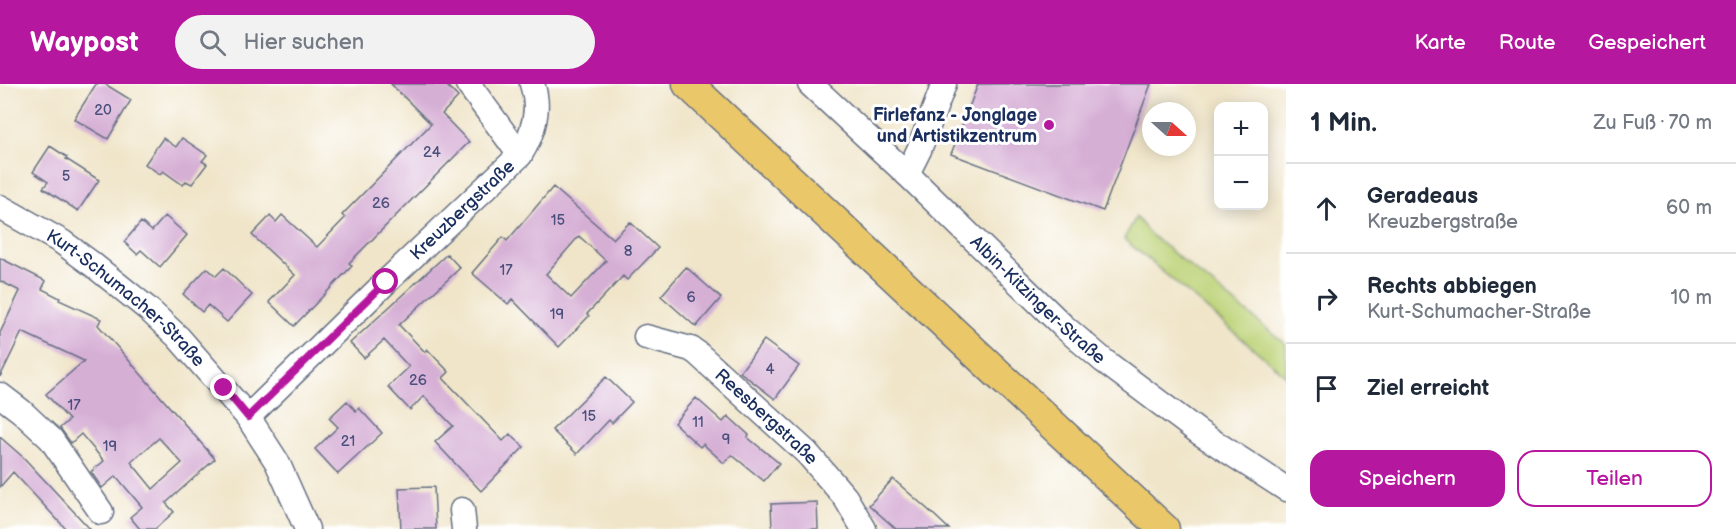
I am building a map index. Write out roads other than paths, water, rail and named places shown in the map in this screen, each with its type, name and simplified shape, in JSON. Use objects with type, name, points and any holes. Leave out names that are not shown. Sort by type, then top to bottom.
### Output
[{"type":"main road","points":[[688,84],[1164,529]]},
{"type":"street","points":[[468,84],[520,155]]},
{"type":"street","name":"Kreuzbergstraße","points":[[248,417],[520,155],[533,127],[536,107],[532,84]]},
{"type":"street","name":"Albin-Kitzinger-Straße","points":[[810,84],[907,174],[1063,326],[1104,361],[1200,433],[1286,489]]},
{"type":"street","points":[[907,174],[919,150],[944,84]]},
{"type":"street","name":"Kurt-Schumacher-Straße","points":[[0,207],[62,242],[126,291],[178,337],[248,417],[277,462],[307,529]]},
{"type":"street","name":"Reesbergstraße","points":[[646,337],[691,349],[697,353],[807,453],[845,497],[864,529]]},
{"type":"street","points":[[0,396],[21,411],[51,440],[101,512]]},
{"type":"place","name":"Firlefanz - Jonglage und Artistikzentrum","points":[[1049,125]]}]
